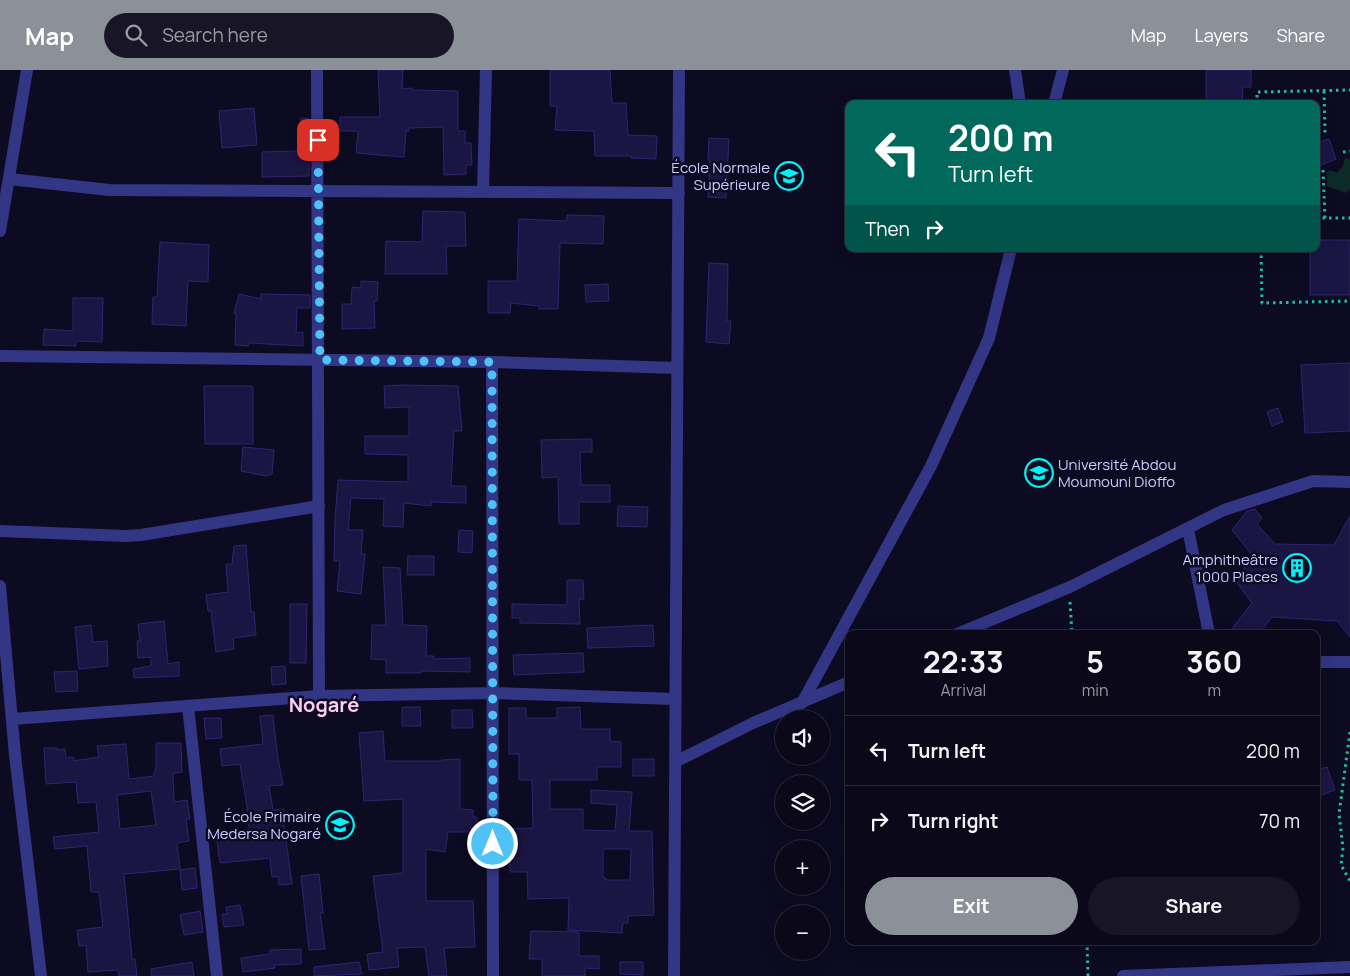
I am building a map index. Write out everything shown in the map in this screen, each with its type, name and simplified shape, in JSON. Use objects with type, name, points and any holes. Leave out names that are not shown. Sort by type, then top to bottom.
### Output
[{"type":"street","points":[[0,230],[27,70]]},
{"type":"street","points":[[317,70],[320,360],[319,696]]},
{"type":"street","points":[[483,192],[486,70]]},
{"type":"street","points":[[674,976],[679,70]]},
{"type":"street","points":[[1015,70],[1019,100]]},
{"type":"street","points":[[1055,100],[1063,70]]},
{"type":"street","points":[[8,179],[109,190],[679,193]]},
{"type":"street","points":[[802,703],[931,466],[989,338],[1010,252]]},
{"type":"street","points":[[0,356],[492,362],[678,368]]},
{"type":"street","points":[[492,362],[494,976]]},
{"type":"street","points":[[967,630],[1070,587],[1224,510],[1313,481],[1350,482]]},
{"type":"street","points":[[0,531],[141,535],[319,506]]},
{"type":"street","points":[[1188,529],[1208,630]]},
{"type":"street","points":[[0,586],[12,719],[41,976]]},
{"type":"street","points":[[1320,662],[1350,662]]},
{"type":"street","points":[[675,762],[753,723],[845,684]]},
{"type":"street","points":[[12,719],[319,696],[493,693],[675,699]]},
{"type":"street","points":[[188,706],[218,976]]},
{"type":"street","points":[[1123,976],[1350,967]]},
{"type":"path","points":[[1257,100],[1257,92],[1350,90]]},
{"type":"path","points":[[1324,91],[1325,133]]},
{"type":"path","points":[[1343,152],[1350,151]]},
{"type":"path","points":[[1324,170],[1325,218]]},
{"type":"path","points":[[1320,218],[1350,218]]},
{"type":"path","points":[[1261,252],[1262,303],[1350,301]]},
{"type":"path","points":[[1070,587],[1072,630]]},
{"type":"path","points":[[1350,732],[1339,814],[1343,848],[1341,865],[1350,882]]},
{"type":"path","points":[[1087,945],[1088,976]]},
{"type":"green space","points":[[1345,158],[1350,159],[1350,189],[1346,193],[1327,186],[1327,172],[1330,170],[1337,173],[1343,166]]},
{"type":"building","points":[[378,70],[403,70],[402,89],[458,91],[458,131],[465,131],[465,143],[471,143],[472,165],[466,165],[466,174],[444,175],[443,127],[409,128],[409,131],[406,131],[404,157],[356,153],[358,131],[340,131],[340,117],[380,117]]},
{"type":"building","points":[[550,70],[610,70],[612,103],[626,103],[628,135],[657,136],[656,159],[631,158],[632,156],[595,156],[594,131],[555,130],[557,106],[550,106]]},
{"type":"building","points":[[1206,70],[1251,70],[1251,87],[1243,87],[1242,100],[1206,100]]},
{"type":"building","points":[[254,108],[257,145],[222,148],[219,111]]},
{"type":"building","points":[[301,118],[309,119],[309,176],[262,177],[262,152],[298,151]]},
{"type":"building","points":[[709,138],[729,139],[726,198],[708,197]]},
{"type":"building","points":[[1329,139],[1336,159],[1321,165],[1320,142]]},
{"type":"building","points":[[423,211],[465,212],[466,246],[446,246],[447,274],[385,274],[386,241],[422,242]]},
{"type":"building","points":[[567,215],[604,216],[603,244],[560,243],[558,309],[539,309],[539,306],[511,303],[510,313],[488,313],[488,281],[517,281],[519,219],[567,221]]},
{"type":"building","points":[[1320,240],[1350,240],[1350,295],[1310,295],[1310,252],[1320,252]]},
{"type":"building","points":[[160,242],[209,245],[208,282],[188,281],[186,326],[152,324],[153,297],[157,297]]},
{"type":"building","points":[[709,263],[728,264],[727,321],[731,321],[729,344],[706,342]]},
{"type":"building","points":[[361,281],[378,282],[377,301],[374,301],[375,328],[342,329],[342,304],[351,304],[352,287],[361,288]]},
{"type":"building","points":[[608,284],[609,301],[586,302],[585,285]]},
{"type":"building","points":[[239,294],[261,299],[261,294],[310,295],[310,308],[297,308],[296,333],[303,332],[303,346],[249,343],[248,346],[235,345],[236,313],[234,313]]},
{"type":"building","points":[[73,298],[103,298],[102,342],[76,341],[76,346],[43,345],[44,329],[73,331]]},
{"type":"building","points":[[1350,363],[1350,431],[1305,433],[1301,365]]},
{"type":"building","points":[[204,386],[253,386],[253,444],[205,444]]},
{"type":"building","points":[[384,386],[458,386],[462,431],[454,431],[451,486],[466,486],[466,503],[431,502],[431,506],[404,503],[403,527],[383,526],[384,499],[351,498],[348,530],[363,530],[361,554],[365,554],[361,594],[337,591],[340,561],[334,561],[338,480],[408,482],[408,455],[365,454],[365,436],[409,436],[409,407],[385,408]]},
{"type":"building","points":[[1278,408],[1283,422],[1272,426],[1267,412]]},
{"type":"building","points":[[592,439],[592,452],[580,452],[581,485],[610,485],[610,502],[579,502],[579,524],[559,524],[558,477],[542,478],[541,440]]},
{"type":"building","points":[[243,447],[274,450],[272,474],[266,476],[241,471]]},
{"type":"building","points":[[618,506],[648,507],[647,527],[617,526]]},
{"type":"building","name":"Amphitheâtre 1000 Places","points":[[1255,509],[1262,518],[1257,524],[1275,544],[1334,545],[1350,516],[1350,637],[1337,621],[1272,617],[1262,630],[1231,630],[1252,603],[1235,580],[1253,556],[1232,530],[1247,511]]},
{"type":"building","points":[[459,530],[473,531],[472,553],[458,552]]},
{"type":"building","points":[[246,545],[251,612],[254,612],[256,635],[233,638],[234,649],[216,652],[211,611],[208,611],[206,595],[228,592],[226,564],[232,564],[234,546]]},
{"type":"building","points":[[408,556],[434,556],[434,575],[407,575]]},
{"type":"building","points":[[383,567],[400,568],[403,625],[427,626],[426,656],[434,656],[434,659],[470,658],[470,672],[421,671],[421,673],[386,673],[386,660],[371,659],[372,625],[386,625]]},
{"type":"building","points":[[567,580],[583,580],[584,599],[579,599],[580,624],[520,623],[520,618],[512,618],[512,604],[567,605]]},
{"type":"building","points":[[290,604],[307,604],[306,663],[290,663]]},
{"type":"building","points":[[164,621],[168,664],[179,662],[179,676],[134,678],[133,669],[151,666],[151,657],[138,658],[137,641],[140,641],[138,624]]},
{"type":"building","points":[[91,625],[93,642],[107,641],[108,666],[79,669],[75,627]]},
{"type":"building","points":[[653,625],[654,646],[588,648],[587,628]]},
{"type":"building","points":[[583,653],[584,672],[514,675],[513,655]]},
{"type":"building","points":[[285,666],[286,684],[272,685],[271,667]]},
{"type":"building","points":[[77,671],[78,691],[56,692],[54,672]]},
{"type":"building","points":[[402,707],[420,707],[421,726],[402,726]]},
{"type":"building","points":[[580,707],[581,729],[610,729],[610,741],[621,742],[621,767],[597,767],[597,780],[550,780],[550,809],[583,809],[583,830],[615,831],[617,805],[591,803],[591,790],[632,792],[629,831],[652,831],[654,915],[628,916],[628,923],[623,923],[622,933],[568,930],[569,898],[528,899],[527,872],[510,872],[508,829],[533,828],[532,780],[519,780],[519,754],[509,754],[509,708],[526,708],[526,718],[557,718],[557,708]],"holes":[[[603,849],[631,849],[630,880],[606,880],[606,878],[603,878]]]},
{"type":"building","points":[[452,710],[472,710],[473,728],[452,728]]},
{"type":"building","points":[[273,715],[283,785],[269,786],[273,810],[284,809],[284,826],[292,884],[279,885],[278,876],[272,877],[270,858],[220,863],[216,834],[249,829],[240,764],[222,766],[220,749],[263,744],[260,716]]},
{"type":"building","points":[[204,718],[221,718],[222,738],[206,739]]},
{"type":"building","points":[[383,731],[385,761],[442,761],[460,759],[460,809],[473,810],[473,817],[477,817],[477,832],[448,832],[445,852],[426,849],[426,901],[473,901],[475,947],[444,948],[447,976],[429,976],[425,947],[397,948],[399,967],[369,970],[367,954],[383,952],[373,876],[403,873],[403,799],[364,801],[359,733]]},
{"type":"building","points":[[156,743],[181,743],[182,772],[173,773],[174,802],[187,800],[190,819],[186,819],[189,841],[177,843],[180,869],[124,874],[132,959],[135,959],[137,976],[119,976],[118,970],[88,972],[86,945],[79,946],[77,930],[103,927],[99,892],[91,892],[87,846],[55,849],[53,837],[99,832],[96,802],[78,803],[76,782],[46,784],[44,748],[65,749],[66,758],[73,757],[74,761],[99,757],[97,746],[126,744],[129,779],[154,776]],"holes":[[[151,791],[156,825],[120,829],[117,795]]]},
{"type":"building","points":[[633,759],[654,759],[654,776],[633,776]]},
{"type":"building","points":[[1327,767],[1335,790],[1320,796],[1320,769]]},
{"type":"building","points":[[195,868],[197,888],[182,890],[180,870]]},
{"type":"building","points":[[319,874],[323,913],[320,913],[325,949],[309,950],[301,876]]},
{"type":"building","points":[[240,905],[244,925],[224,927],[222,914],[227,914],[226,907]]},
{"type":"building","points":[[200,911],[203,932],[184,935],[180,915]]},
{"type":"building","points":[[531,931],[579,932],[579,956],[599,956],[599,969],[585,968],[585,976],[542,976],[542,959],[529,959]]},
{"type":"building","points":[[301,949],[301,964],[274,965],[275,968],[243,972],[241,958],[270,954],[270,950]]},
{"type":"building","points":[[192,962],[194,976],[151,976],[151,969]]},
{"type":"building","points":[[359,962],[362,974],[314,976],[314,967]]},
{"type":"building","points":[[620,962],[643,962],[643,975],[620,974]]},
{"type":"place","name":"École Normale Supérieure","points":[[789,176]]},
{"type":"place","name":"Université Abdou Moumouni Dioffo","points":[[1039,473]]},
{"type":"place","name":"Amphitheâtre 1000 Places","points":[[1297,568]]},
{"type":"place","name":"École Primaire Medersa Nogaré","points":[[340,825]]},
{"type":"district","name":"Nogaré","points":[[324,704]]},
{"type":"route","points":[[318,140],[320,360],[492,362],[493,844]]}]
